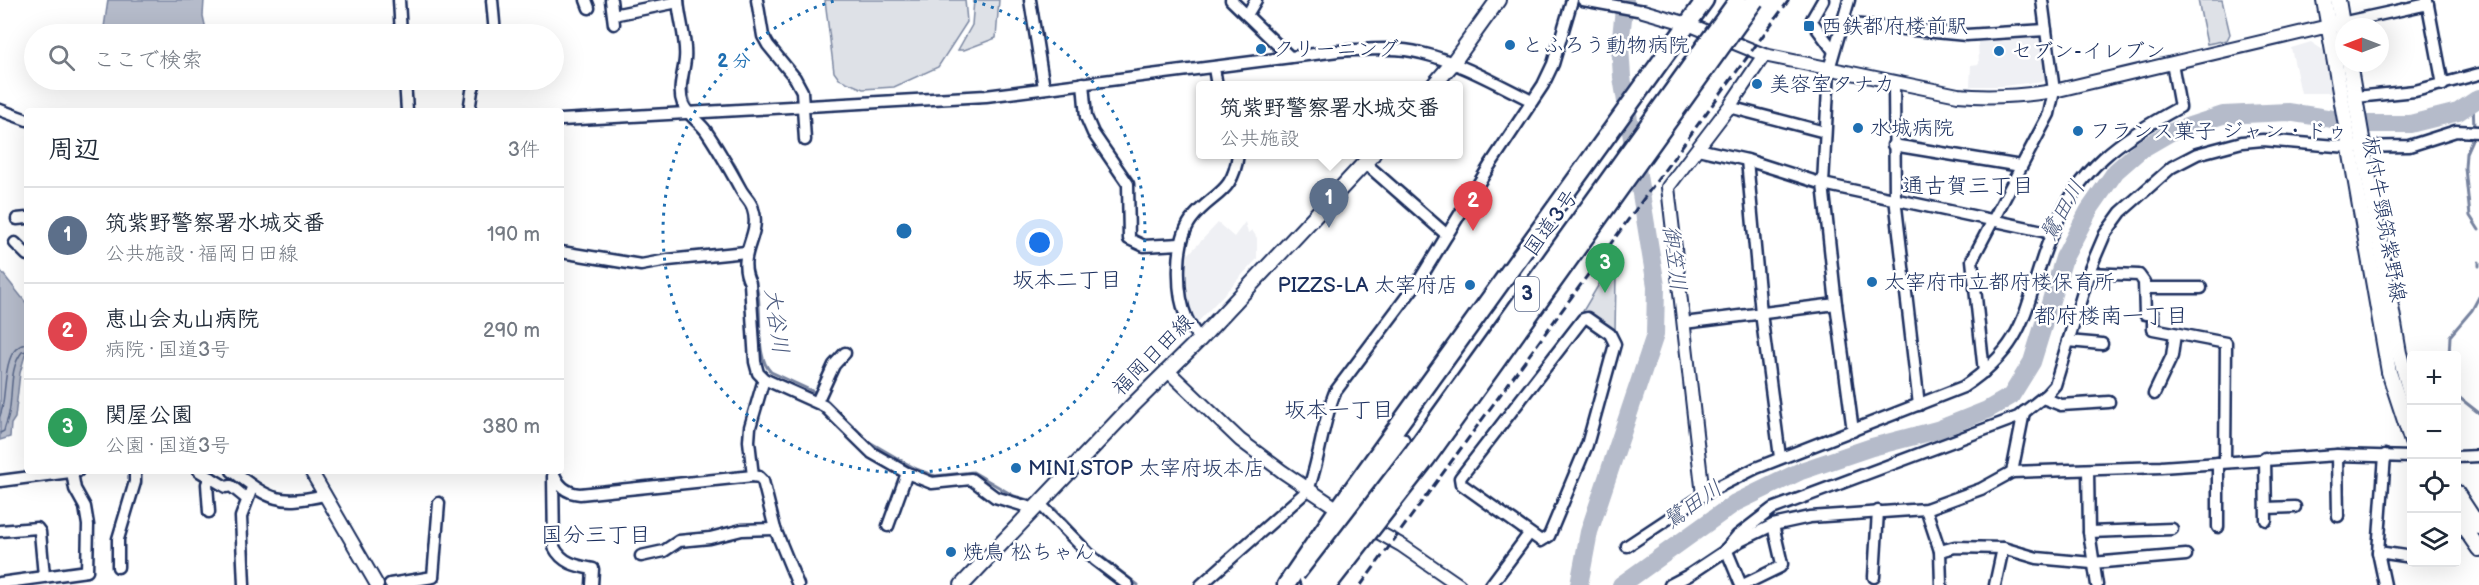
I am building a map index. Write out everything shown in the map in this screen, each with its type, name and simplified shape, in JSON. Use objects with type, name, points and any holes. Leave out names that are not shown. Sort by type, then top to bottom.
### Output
[{"type":"highway","name":"3","points":[[1286,585],[1343,512],[1673,53],[1692,26],[1705,0]]},
{"type":"highway","name":"3","points":[[1692,26],[1717,0]]},
{"type":"highway","name":"国道3号","points":[[1311,585],[1414,451],[1738,0]]},
{"type":"highway","name":"国道3号","points":[[1328,585],[1426,458],[1755,0]]},
{"type":"highway","name":"3","points":[[1304,585],[1343,512]]},
{"type":"main road","points":[[1437,81],[1498,0]]},
{"type":"main road","name":"板付牛頸筑紫野線","points":[[2324,0],[2335,22]]},
{"type":"main road","name":"板付牛頸筑紫野線","points":[[2337,0],[2338,18]]},
{"type":"main road","name":"板付牛頸筑紫野線","points":[[2346,72],[2363,144],[2400,353],[2407,380]]},
{"type":"main road","name":"板付牛頸筑紫野線","points":[[2350,72],[2352,102],[2348,145],[2390,372],[2407,430]]},
{"type":"main road","name":"福岡日田線","points":[[962,585],[1123,415],[1200,339],[1369,159]]},
{"type":"main road","points":[[2461,498],[2479,527]]},
{"type":"main road","points":[[2461,522],[2479,549]]},
{"type":"street","points":[[399,0],[400,24]]},
{"type":"street","points":[[492,0],[494,24]]},
{"type":"street","points":[[611,0],[614,19],[678,1],[685,49],[681,96],[733,171],[754,210],[753,231],[746,252],[744,273],[750,283],[755,362],[758,373],[764,379],[824,406],[872,453],[907,473],[932,483],[971,479],[997,497],[1038,507],[1095,560],[1128,585]]},
{"type":"street","points":[[757,0],[768,45],[795,78],[802,91],[805,141]]},
{"type":"street","points":[[1030,0],[1044,88]]},
{"type":"street","points":[[1231,0],[1290,57]]},
{"type":"street","points":[[1247,15],[1256,0]]},
{"type":"street","points":[[1201,585],[1308,490],[1314,475],[1328,410],[1335,392],[1405,299],[1533,100],[1552,64],[1572,0]]},
{"type":"street","points":[[1583,0],[1643,11],[1692,26],[1764,54],[1894,82],[1980,97],[2021,96],[2054,91],[2335,29]]},
{"type":"street","points":[[1823,0],[1812,19],[1833,50]]},
{"type":"street","points":[[1849,0],[1829,69],[1824,184],[1836,304],[1853,431]]},
{"type":"street","points":[[1984,372],[1972,260],[2049,114],[2054,91],[2042,0]]},
{"type":"street","points":[[2373,18],[2428,2],[2444,85]]},
{"type":"street","points":[[1841,23],[1966,35],[2046,30]]},
{"type":"street","points":[[564,120],[986,96],[1338,51],[1406,50],[1437,57],[1533,100]]},
{"type":"street","points":[[1703,495],[1668,187],[1729,107],[1764,54]]},
{"type":"street","points":[[1627,546],[1703,495],[1779,458],[1963,387],[1984,372],[2007,348],[2024,321],[2052,233],[2072,196],[2089,172],[2137,130],[2180,107],[2172,63]]},
{"type":"street","points":[[1214,68],[1215,81]]},
{"type":"street","points":[[2352,102],[2444,85],[2479,74]]},
{"type":"street","points":[[1894,82],[1895,198],[1919,405]]},
{"type":"street","points":[[1083,83],[1086,117],[1093,133],[1128,184],[1129,239],[1144,246],[1180,244]]},
{"type":"street","points":[[406,90],[407,108]]},
{"type":"street","points":[[470,108],[472,90]]},
{"type":"street","points":[[1729,107],[1825,132]]},
{"type":"street","points":[[0,110],[24,119]]},
{"type":"street","points":[[1670,585],[1692,580],[1737,536],[1772,509],[1956,440],[2024,412],[2043,398],[2055,385],[2088,273],[2105,234],[2121,212],[2172,167],[2197,154],[2223,146],[2263,141],[2409,146],[2456,131],[2479,132]]},
{"type":"street","points":[[1893,145],[2021,166]]},
{"type":"street","points":[[1698,149],[1747,160],[1824,184],[2052,233]]},
{"type":"street","points":[[1200,339],[1187,319],[1181,300],[1180,244],[1191,220],[1228,187],[1236,159]]},
{"type":"street","points":[[1369,159],[1447,235]]},
{"type":"street","points":[[1747,160],[1761,313],[1779,458]]},
{"type":"street","points":[[15,243],[24,252]]},
{"type":"street","points":[[564,252],[641,265],[746,252]]},
{"type":"street","points":[[2088,273],[2136,274],[2143,278],[2145,314],[2153,314],[2153,329],[2223,341],[2227,346],[2218,527]]},
{"type":"street","points":[[2145,288],[2201,288]]},
{"type":"street","points":[[1684,323],[1836,304]]},
{"type":"street","points":[[1590,318],[1615,340],[1606,378],[1587,445],[1549,536],[1541,541],[1529,534],[1461,484],[1460,478],[1583,319],[1590,318]]},
{"type":"street","points":[[2154,394],[2172,356],[2175,334]]},
{"type":"street","points":[[2068,341],[2102,344]]},
{"type":"street","points":[[817,402],[834,365],[845,353]]},
{"type":"street","points":[[1168,371],[1240,440],[1308,490],[1401,545],[1459,585]]},
{"type":"street","points":[[753,476],[749,441],[750,427],[764,379]]},
{"type":"street","points":[[2043,398],[2061,405],[2109,402]]},
{"type":"street","points":[[2012,472],[2024,412]]},
{"type":"street","points":[[1726,549],[1773,525],[1810,517],[1926,509],[1981,489],[2012,472],[2222,463],[2265,458],[2337,455],[2407,457]]},
{"type":"street","points":[[2337,455],[2338,516]]},
{"type":"street","points":[[2385,455],[2378,552],[2385,585]]},
{"type":"street","points":[[2461,457],[2479,456]]},
{"type":"street","points":[[2265,458],[2266,520]]},
{"type":"street","points":[[2088,470],[2089,532],[2097,585]]},
{"type":"street","points":[[888,526],[907,473]]},
{"type":"street","points":[[0,481],[58,474]]},
{"type":"street","points":[[0,583],[87,571],[88,525],[85,507],[75,489],[75,474]]},
{"type":"street","points":[[118,567],[118,539],[135,482],[135,474]]},
{"type":"street","points":[[205,474],[226,487],[231,486],[247,500]]},
{"type":"street","points":[[236,474],[252,488],[283,501],[299,501],[325,495]]},
{"type":"street","points":[[313,474],[377,585]]},
{"type":"street","points":[[553,474],[554,547],[557,553],[572,564],[593,569],[592,585]]},
{"type":"street","points":[[555,474],[562,487],[580,494],[759,477],[763,481],[775,529],[798,585]]},
{"type":"street","points":[[209,512],[207,483],[211,478]]},
{"type":"street","points":[[244,585],[241,517],[252,488]]},
{"type":"street","points":[[390,584],[433,581],[440,503]]},
{"type":"street","points":[[2266,508],[2295,507]]},
{"type":"street","points":[[1926,509],[1940,551],[1941,585]]},
{"type":"street","points":[[1874,577],[1878,511]]},
{"type":"street","points":[[1726,549],[1742,585],[1779,567],[1782,564],[1773,525]]},
{"type":"street","points":[[0,531],[37,528],[44,576]]},
{"type":"street","points":[[641,556],[664,551],[678,541],[710,538],[742,530],[775,529]]},
{"type":"street","points":[[2089,532],[2172,529]]},
{"type":"street","points":[[1491,585],[1529,534]]},
{"type":"street","points":[[1940,551],[1955,547],[2003,548],[2037,558],[2092,563],[2186,555]]},
{"type":"street","points":[[1995,585],[2003,548]]},
{"type":"street","points":[[2378,552],[2407,556]]},
{"type":"shaded area","points":[[825,0],[965,0],[967,22],[938,67],[894,87],[863,89],[839,79],[834,72]]},
{"type":"shaded area","points":[[974,0],[999,0],[996,38],[964,50],[958,50],[972,25]]},
{"type":"shaded area","points":[[2198,0],[2222,0],[2230,34],[2227,40],[2207,44]]},
{"type":"shaded area","points":[[2037,38],[2041,42],[2046,77],[2043,81],[2003,86],[1970,86],[1971,65],[1979,64],[1978,42]]},
{"type":"shaded area","points":[[2311,42],[2323,50],[2332,93],[2301,93],[2291,48]]},
{"type":"shaded area","points":[[1245,222],[1248,233],[1252,230],[1257,238],[1257,259],[1195,325],[1188,315],[1183,283],[1184,259],[1218,223],[1234,237]]},
{"type":"shaded area","points":[[1605,274],[1616,274],[1615,333],[1583,311]]},
{"type":"water","points":[[108,0],[204,0],[205,24],[104,24]]},
{"type":"water","points":[[0,270],[24,300],[24,359],[10,437],[0,440]]},
{"type":"waterway","name":"大谷川","points":[[684,0],[685,16]]},
{"type":"waterway","name":"御笠川","points":[[1579,585],[1589,532],[1655,335],[1656,286],[1622,77],[1620,46],[1625,0]]},
{"type":"waterway","name":"大谷川","points":[[690,43],[688,94],[694,110]]},
{"type":"waterway","name":"鷺田川","points":[[1621,585],[1735,503],[1801,471],[1872,447],[1937,430],[1987,410],[2011,396],[2032,362],[2064,258],[2089,210],[2116,171],[2140,150],[2171,132],[2223,115],[2288,112],[2365,124],[2410,124],[2458,112],[2479,98]]},
{"type":"waterway","points":[[2473,102],[2474,128]]},
{"type":"waterway","points":[[2474,135],[2466,153],[2465,168],[2470,216],[2479,230]]},
{"type":"waterway","name":"大谷川","points":[[726,154],[757,205],[760,221]]},
{"type":"waterway","name":"大谷川","points":[[752,276],[758,299],[760,340],[765,364],[771,372],[823,396],[851,425]]},
{"type":"waterway","points":[[2449,351],[2450,336],[2472,310],[2479,297]]},
{"type":"waterway","points":[[2461,399],[2479,413]]},
{"type":"waterway","name":"大谷川","points":[[866,440],[916,469],[935,476],[973,472],[1014,496],[1028,500]]},
{"type":"waterway","name":"大谷川","points":[[1054,508],[1092,549],[1138,585]]},
{"type":"railway","points":[[1361,585],[1789,0]]},
{"type":"place","name":"西鉄都府楼前駅","points":[[1809,26]]},
{"type":"place","name":"とふろう動物病院","points":[[1510,45]]},
{"type":"place","name":"クリーニング","points":[[1261,49]]},
{"type":"place","name":"セブン-イレブン","points":[[1999,51]]},
{"type":"place","name":"美容室タナカ","points":[[1757,84]]},
{"type":"place","name":"水城病院","points":[[1858,128]]},
{"type":"place","name":"フランス菓子 ジャン・ドゥ","points":[[2078,131]]},
{"type":"place","name":"筑紫野警察署水城交番","points":[[1329,228]]},
{"type":"place","name":"恵山会丸山病院","points":[[1473,231]]},
{"type":"place","name":"太宰府市立都府楼保育所","points":[[1872,282]]},
{"type":"place","name":"PIZZS-LA 太宰府店","points":[[1470,285]]},
{"type":"place","name":"関屋公園","points":[[1605,293]]},
{"type":"place","name":"MINI STOP 太宰府坂本店","points":[[1016,468]]},
{"type":"place","name":"焼鳥 松ちゃん","points":[[951,552]]},
{"type":"district","name":"通古賀三丁目","points":[[1968,186]]},
{"type":"district","name":"坂本二丁目","points":[[1067,280]]},
{"type":"district","name":"都府楼南一丁目","points":[[2111,316]]},
{"type":"district","name":"坂本一丁目","points":[[1339,410]]},
{"type":"district","name":"国分三丁目","points":[[596,535]]}]
